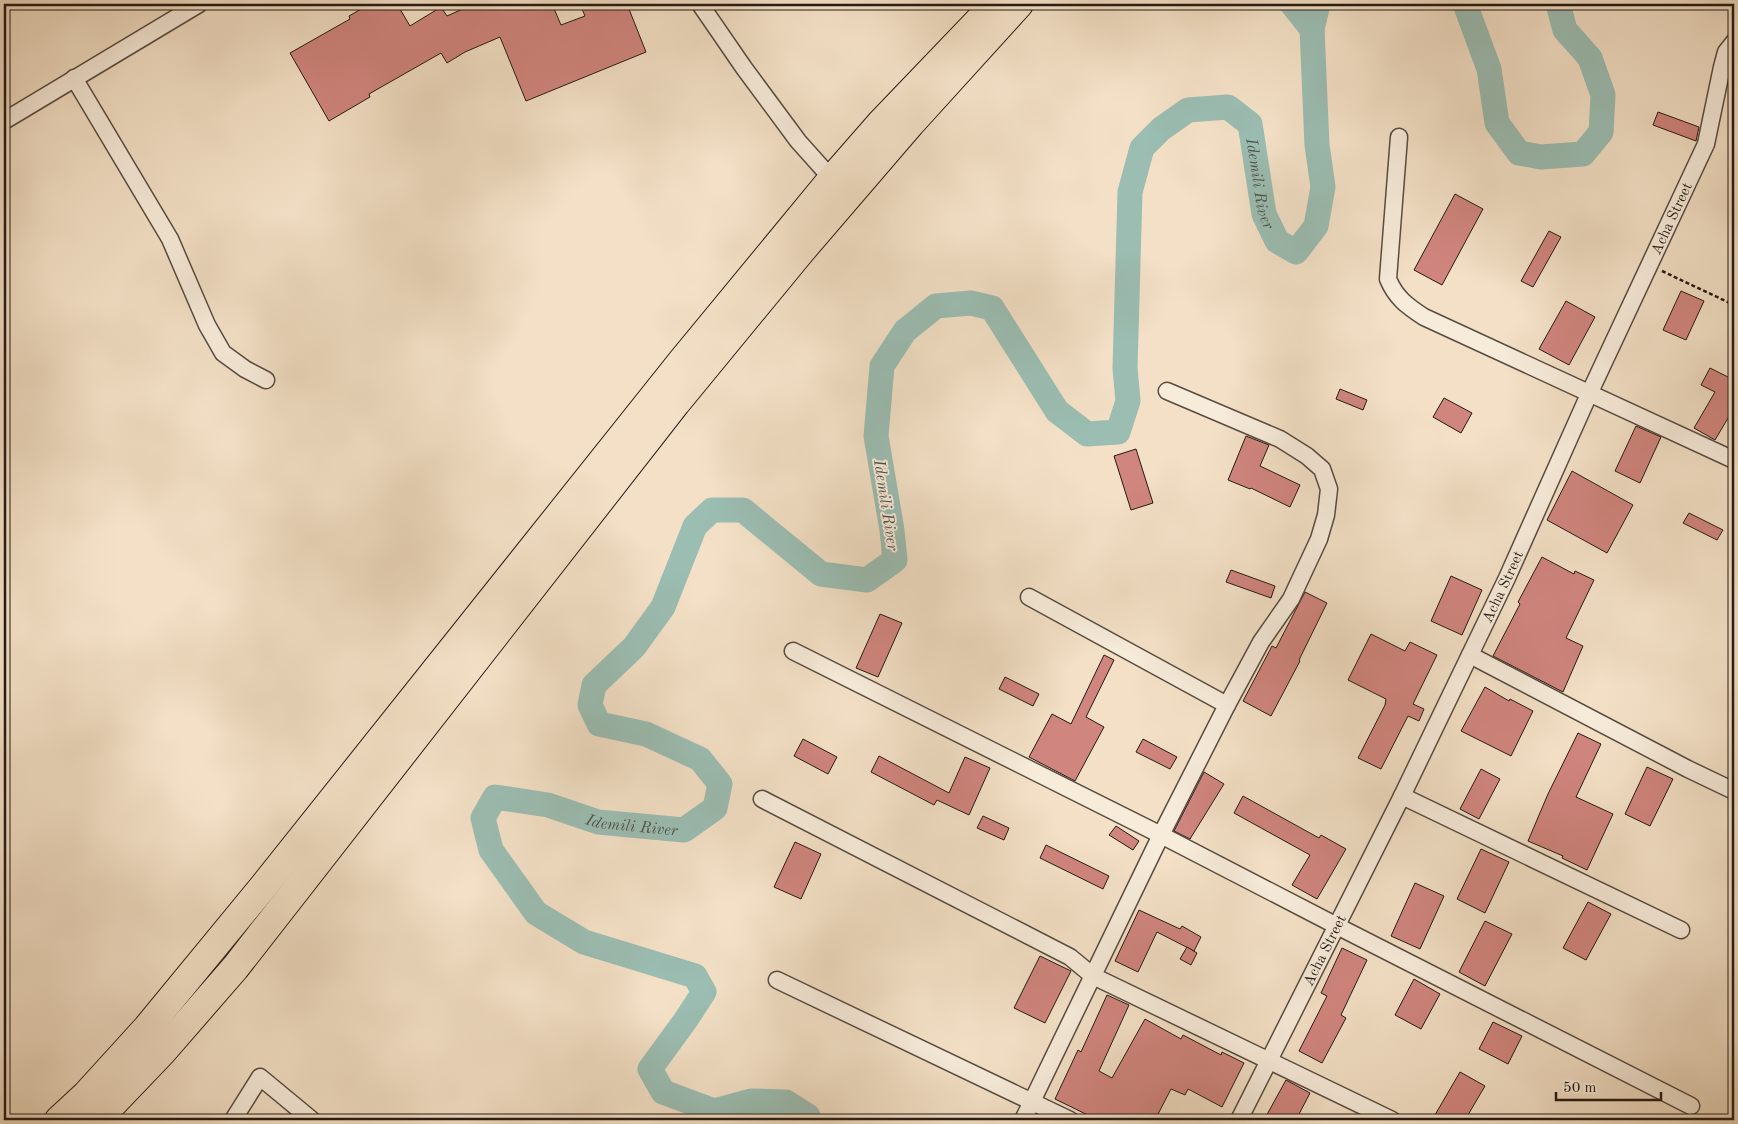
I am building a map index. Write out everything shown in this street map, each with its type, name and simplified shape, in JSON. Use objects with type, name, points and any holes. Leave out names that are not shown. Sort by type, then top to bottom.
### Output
[{"type":"highway","points":[[59,1120],[86,1095],[154,1021],[257,895],[682,361],[832,179],[881,122],[995,4]]},
{"type":"highway","points":[[97,1120],[162,1052],[235,968],[676,403],[801,251],[910,123],[1019,4]]},
{"type":"street","points":[[4,121],[199,4]]},
{"type":"street","points":[[700,4],[798,141],[832,179]]},
{"type":"street","name":"Acha Street","points":[[1239,1120],[1402,796],[1507,578],[1590,392],[1706,144],[1726,52],[1734,42]]},
{"type":"street","points":[[74,78],[170,239],[207,325],[223,352],[245,369],[266,380]]},
{"type":"street","points":[[1399,137],[1388,279],[1392,291],[1404,304],[1424,317],[1734,460]]},
{"type":"street","points":[[1023,1120],[1161,835],[1227,705],[1261,642],[1291,599],[1319,539],[1326,515],[1330,489],[1322,469],[1307,456],[1280,439],[1167,392]]},
{"type":"street","points":[[1029,597],[1227,705]]},
{"type":"street","points":[[793,651],[1161,835],[1691,1106]]},
{"type":"street","points":[[1470,655],[1688,769],[1734,791]]},
{"type":"street","points":[[1402,796],[1681,930]]},
{"type":"street","points":[[762,799],[1070,958],[1093,976],[1392,1120]]},
{"type":"street","points":[[777,980],[1070,1120]]},
{"type":"street","points":[[233,1120],[260,1077],[312,1120]]},
{"type":"path","points":[[1650,265],[1734,305]]},
{"type":"building","points":[[370,4],[397,4],[410,26],[441,7],[447,16],[474,4],[552,4],[561,25],[585,16],[580,4],[627,4],[646,52],[526,101],[500,37],[465,52],[447,63],[441,53],[369,94],[370,97],[329,121],[290,53],[350,19],[349,16]]},
{"type":"building","points":[[1658,112],[1699,127],[1696,141],[1653,125]]},
{"type":"building","points":[[1455,194],[1483,209],[1442,285],[1414,270]]},
{"type":"building","points":[[1549,231],[1561,237],[1533,287],[1521,281]]},
{"type":"building","points":[[1681,291],[1704,301],[1686,340],[1663,330]]},
{"type":"building","points":[[1566,301],[1595,317],[1569,365],[1539,349]]},
{"type":"building","points":[[1710,368],[1734,380],[1734,408],[1715,440],[1694,428],[1715,392],[1701,385]]},
{"type":"building","points":[[1340,389],[1367,400],[1363,410],[1336,399]]},
{"type":"building","points":[[1444,398],[1472,413],[1461,433],[1433,417]]},
{"type":"building","points":[[1636,426],[1661,437],[1640,483],[1615,471]]},
{"type":"building","points":[[1246,436],[1269,445],[1260,466],[1300,485],[1290,507],[1251,488],[1228,480]]},
{"type":"building","points":[[1136,449],[1153,503],[1131,510],[1114,456]]},
{"type":"building","points":[[1572,471],[1633,505],[1607,553],[1547,520]]},
{"type":"building","points":[[1689,513],[1723,530],[1717,540],[1683,523]]},
{"type":"building","points":[[1542,557],[1574,574],[1575,571],[1594,580],[1566,638],[1583,646],[1563,692],[1493,656],[1520,604],[1518,602]]},
{"type":"building","points":[[1231,570],[1275,586],[1271,598],[1226,582]]},
{"type":"building","points":[[1451,576],[1482,590],[1462,635],[1431,621]]},
{"type":"building","points":[[1305,592],[1327,603],[1300,661],[1271,716],[1243,701],[1272,646],[1276,648]]},
{"type":"building","points":[[880,614],[902,623],[878,677],[856,668]]},
{"type":"building","points":[[1371,634],[1405,651],[1410,642],[1437,655],[1413,704],[1424,709],[1419,721],[1408,716],[1381,769],[1358,758],[1385,705],[1386,699],[1348,680]]},
{"type":"building","points":[[1104,655],[1114,660],[1086,717],[1104,727],[1075,781],[1029,757],[1052,714],[1071,724]]},
{"type":"building","points":[[1005,677],[1039,694],[1033,706],[999,689]]},
{"type":"building","points":[[1485,687],[1509,701],[1510,699],[1533,711],[1511,756],[1461,731]]},
{"type":"building","points":[[1578,733],[1601,744],[1576,797],[1613,814],[1587,870],[1562,858],[1563,856],[1528,841],[1548,794]]},
{"type":"building","points":[[803,739],[837,757],[828,774],[794,756]]},
{"type":"building","points":[[1143,739],[1177,757],[1170,769],[1136,752]]},
{"type":"building","points":[[879,756],[949,793],[965,757],[990,768],[969,815],[937,800],[934,805],[871,772]]},
{"type":"building","points":[[1647,767],[1673,779],[1650,826],[1625,814]]},
{"type":"building","points":[[1481,769],[1500,779],[1479,819],[1460,809]]},
{"type":"building","points":[[1204,772],[1224,784],[1190,839],[1174,831]]},
{"type":"building","points":[[1243,796],[1319,838],[1321,835],[1346,849],[1317,899],[1292,885],[1310,855],[1234,813]]},
{"type":"building","points":[[983,816],[1009,828],[1004,840],[977,828]]},
{"type":"building","points":[[1116,826],[1139,841],[1133,850],[1109,835]]},
{"type":"building","points":[[795,842],[821,854],[801,899],[774,887]]},
{"type":"building","points":[[1046,845],[1109,876],[1103,889],[1040,858]]},
{"type":"building","points":[[1481,849],[1509,862],[1485,913],[1457,899]]},
{"type":"building","points":[[1415,883],[1444,896],[1420,949],[1391,936]]},
{"type":"building","points":[[1588,902],[1611,914],[1586,960],[1563,948]]},
{"type":"building","points":[[1139,910],[1180,929],[1182,926],[1201,937],[1194,951],[1157,932],[1138,972],[1115,961]]},
{"type":"building","points":[[1485,921],[1512,934],[1485,986],[1459,972]]},
{"type":"building","points":[[1187,947],[1197,953],[1191,965],[1180,959]]},
{"type":"building","points":[[1342,948],[1367,960],[1341,1015],[1346,1018],[1322,1063],[1299,1051],[1327,996],[1321,993]]},
{"type":"building","points":[[1040,956],[1071,971],[1045,1023],[1014,1008]]},
{"type":"building","points":[[1414,979],[1440,994],[1421,1029],[1395,1015]]},
{"type":"building","points":[[1107,995],[1129,1005],[1099,1071],[1112,1078],[1145,1019],[1181,1039],[1183,1035],[1221,1055],[1222,1052],[1244,1063],[1222,1107],[1188,1089],[1185,1095],[1171,1089],[1155,1120],[1098,1120],[1055,1099],[1078,1050],[1081,1052]]},
{"type":"building","points":[[1493,1022],[1522,1036],[1508,1064],[1479,1049]]},
{"type":"building","points":[[1460,1072],[1485,1086],[1465,1120],[1432,1120]]},
{"type":"building","points":[[1286,1080],[1310,1093],[1296,1120],[1264,1120]]},
{"type":"waterway","points":[[1292,4],[1312,29]]},
{"type":"waterway","name":"Idemili River","points":[[809,1120],[808,1116],[786,1102],[751,1101],[714,1111],[663,1092],[650,1069],[704,992],[695,976],[584,942],[536,913],[491,850],[483,818],[495,797],[548,805],[598,822],[684,830],[715,808],[720,784],[700,759],[646,734],[599,724],[590,705],[594,685],[634,647],[663,607],[695,526],[712,510],[743,510],[821,574],[867,580],[895,560],[892,530],[876,436],[882,366],[905,331],[936,306],[971,303],[992,308],[1057,411],[1087,434],[1118,432],[1128,401],[1125,368],[1130,192],[1142,148],[1161,129],[1188,110],[1228,107],[1250,124],[1264,214],[1277,241],[1296,252],[1316,226],[1323,187],[1317,145],[1312,29],[1318,4]]},
{"type":"waterway","name":"Idemili River","points":[[1465,4],[1489,69],[1497,123],[1519,153],[1541,157],[1583,154],[1601,132],[1603,95],[1590,58],[1565,30],[1558,4]]}]
